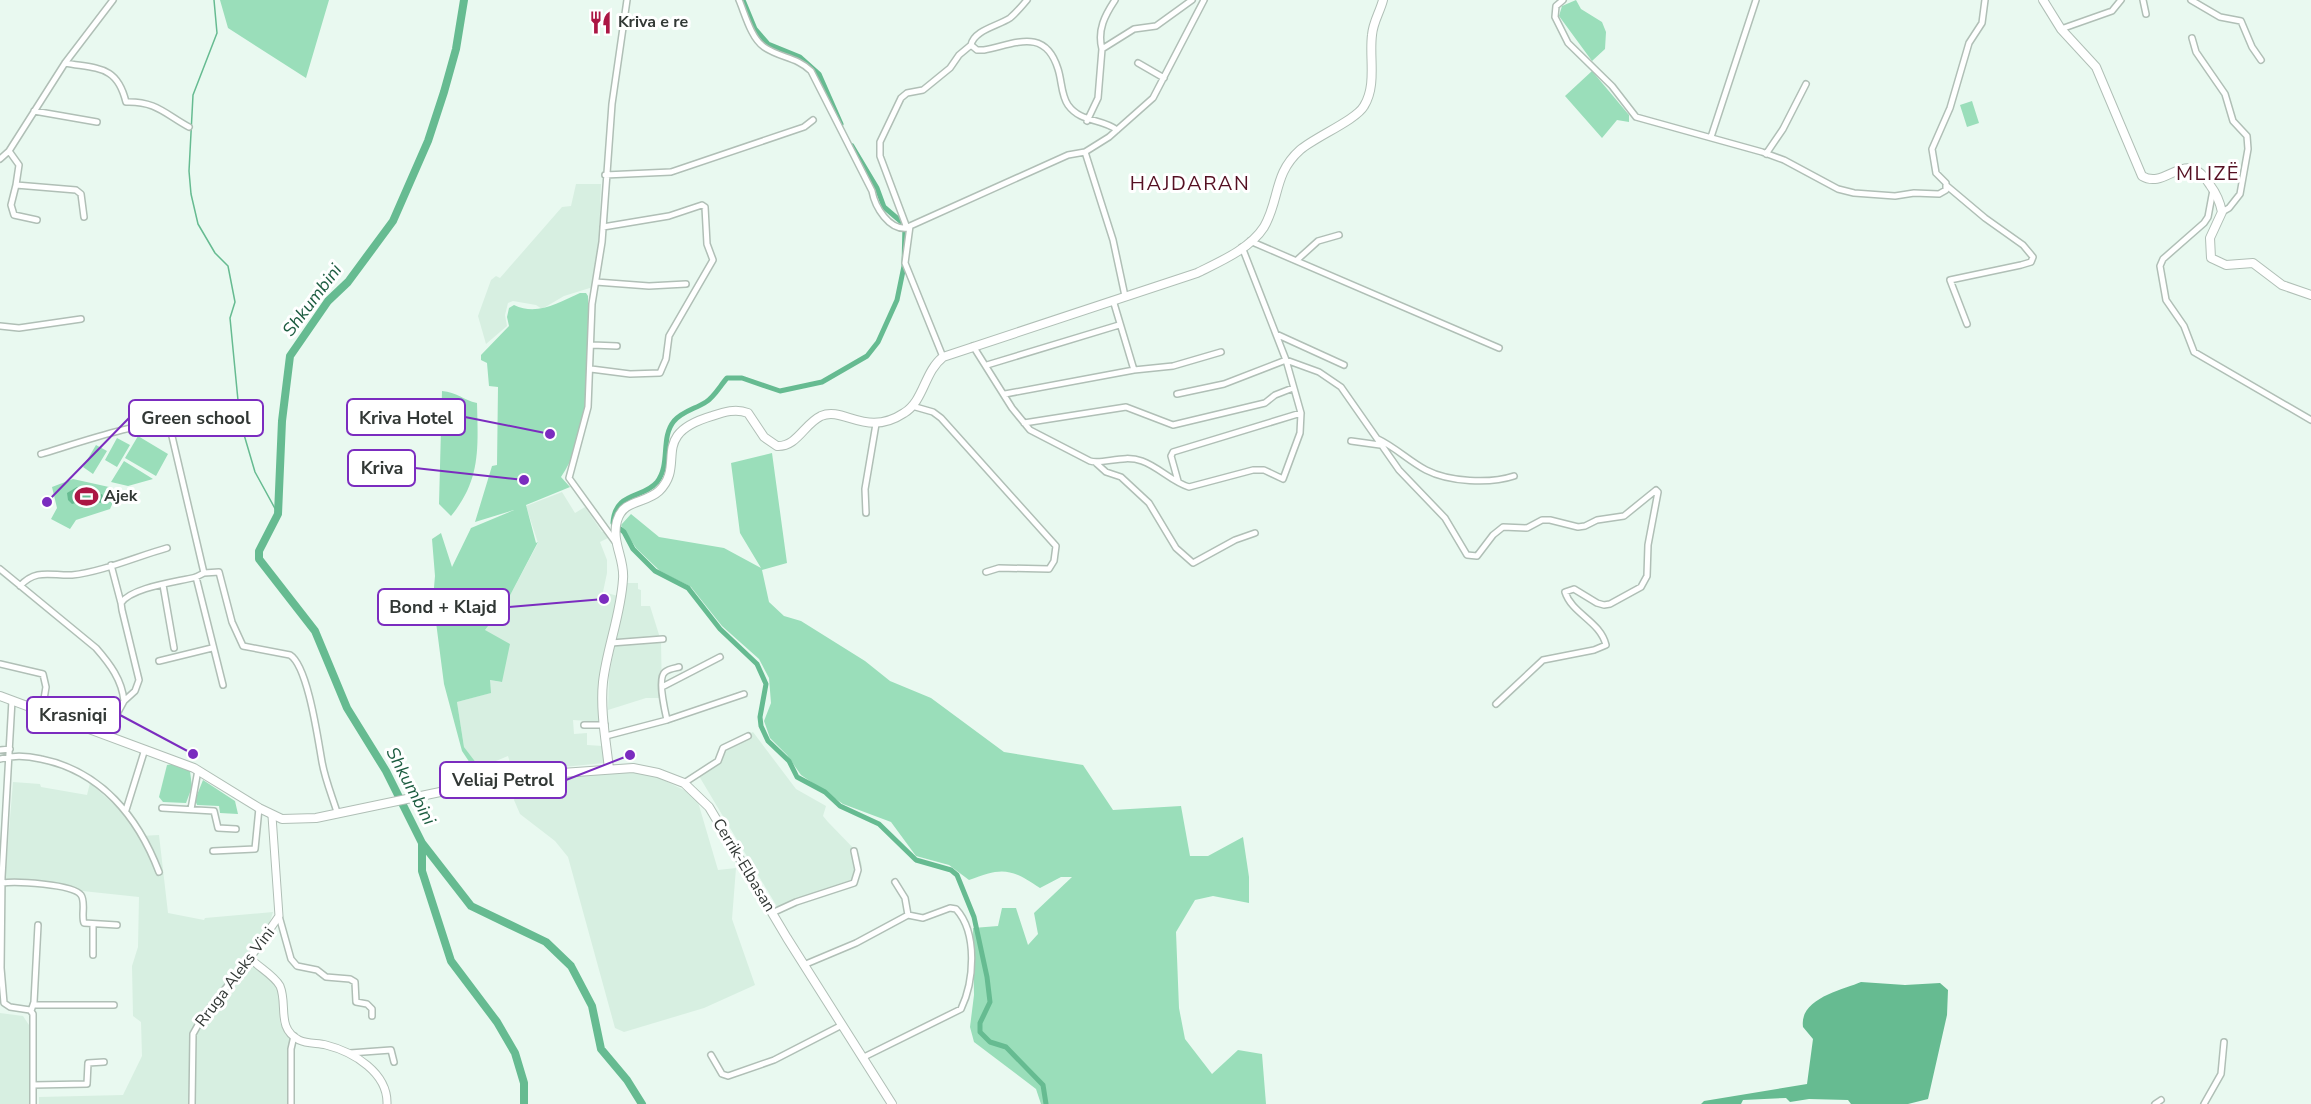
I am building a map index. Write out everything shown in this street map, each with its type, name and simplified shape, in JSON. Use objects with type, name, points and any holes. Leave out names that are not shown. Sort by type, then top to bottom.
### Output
[{"type":"main road","points":[[609,769],[603,683],[623,582],[616,543],[616,526],[628,505],[661,489],[668,474],[672,447],[677,435],[691,423],[707,417],[742,410],[748,413],[764,437],[777,446],[789,444],[812,422],[825,414],[876,424],[903,414],[912,406],[934,366],[943,357],[1197,273],[1242,247],[1265,224],[1279,177],[1294,157],[1317,137],[1353,116],[1365,105],[1374,65],[1372,35],[1383,0]]},
{"type":"main road","points":[[2043,0],[2061,29],[2096,68],[2142,176],[2157,179],[2177,169],[2188,168],[2202,173],[2213,189],[2222,212],[2210,238],[2211,258],[2226,265],[2253,263],[2282,285],[2311,296]]},
{"type":"main road","points":[[0,696],[198,770],[272,816],[299,820],[341,811]]},
{"type":"main road","name":"Cerrik-Elbasan","points":[[341,811],[507,778],[609,769],[646,770],[684,783],[709,807],[772,913],[892,1104]]},
{"type":"street","points":[[0,157],[9,151],[65,63],[113,0]]},
{"type":"street","points":[[616,543],[569,478],[586,417],[591,369],[592,304],[603,227],[605,175],[627,0]]},
{"type":"street","points":[[739,0],[761,44],[772,51],[796,59],[811,71],[872,191],[874,203],[879,211],[906,229]]},
{"type":"street","points":[[943,357],[905,263],[906,229],[880,156],[880,142],[901,99],[907,93],[923,90],[950,68],[959,55],[971,45],[972,39],[1009,18],[1027,0]]},
{"type":"street","points":[[1087,121],[1098,98],[1102,49],[1099,38],[1101,29],[1104,18],[1115,0]]},
{"type":"street","points":[[1102,49],[1134,29],[1156,26],[1192,0]]},
{"type":"street","points":[[906,229],[1068,155],[1085,152],[1117,130],[1145,106],[1164,78],[1204,0]]},
{"type":"street","points":[[1563,0],[1554,11],[1563,34],[1577,53],[1612,86],[1631,112],[1641,119],[1711,137],[1784,160],[1838,189],[1854,193],[1895,196],[1914,193],[1940,194],[1947,186]]},
{"type":"street","points":[[1711,137],[1756,0]]},
{"type":"street","points":[[1967,324],[1950,280],[2021,265],[2031,262],[2033,257],[2023,245],[1985,218],[1947,186],[1936,173],[1932,149],[1950,108],[1969,43],[1982,23],[1985,0]]},
{"type":"street","points":[[2061,29],[2112,11],[2121,0]]},
{"type":"street","points":[[2144,0],[2146,14]]},
{"type":"street","points":[[2192,1],[2220,17],[2241,21],[2252,48],[2261,60]]},
{"type":"street","points":[[2192,38],[2196,52],[2225,94],[2233,121],[2247,136],[2240,194],[2229,208],[2222,212]]},
{"type":"street","points":[[971,45],[977,50],[984,50],[1027,39],[1042,46],[1053,56],[1069,106],[1087,121],[1110,126],[1117,130]]},
{"type":"street","points":[[65,63],[112,73],[120,81],[126,102],[144,101],[154,105],[189,128]]},
{"type":"street","points":[[1138,63],[1164,78]]},
{"type":"street","points":[[1766,154],[1783,129],[1806,84]]},
{"type":"street","points":[[34,111],[97,122]]},
{"type":"street","points":[[605,175],[671,172],[804,127],[813,120]]},
{"type":"street","points":[[9,151],[19,165],[11,205],[14,215],[37,220]]},
{"type":"street","points":[[1085,152],[1113,240],[1125,296]]},
{"type":"street","points":[[16,184],[79,191],[84,217]]},
{"type":"street","points":[[2213,189],[2208,217],[2204,223],[2163,259],[2160,266],[2166,300],[2184,326],[2194,352],[2311,420]]},
{"type":"street","points":[[591,369],[630,374],[660,373],[666,359],[669,336],[713,260],[707,244],[705,207],[702,205],[669,216],[603,227]]},
{"type":"street","points":[[1296,260],[1318,241],[1339,235]]},
{"type":"street","points":[[1250,241],[1499,348]]},
{"type":"street","points":[[1096,463],[1110,458],[1131,458],[1142,461],[1189,487],[1253,470],[1264,470],[1283,479],[1288,471],[1300,433],[1301,413],[1286,360],[1242,247]]},
{"type":"street","points":[[596,282],[649,286],[686,284]]},
{"type":"street","points":[[1113,300],[1134,370]]},
{"type":"street","points":[[0,326],[19,328],[81,319]]},
{"type":"street","points":[[987,365],[1119,325]]},
{"type":"street","points":[[1276,334],[1344,365]]},
{"type":"street","points":[[592,345],[617,346]]},
{"type":"street","points":[[974,346],[1030,430],[1096,463],[1106,472],[1121,477],[1142,496],[1176,548],[1193,562],[1255,533]]},
{"type":"street","points":[[1005,394],[1134,370],[1173,366],[1221,352]]},
{"type":"street","points":[[1177,394],[1224,384],[1286,360],[1319,372],[1341,387],[1399,470],[1445,518],[1467,555],[1472,557],[1477,556],[1493,535],[1503,527],[1527,528],[1542,520],[1578,527],[1585,526],[1597,520],[1624,516],[1656,490],[1658,492],[1648,545],[1647,576],[1641,587],[1610,604],[1597,603],[1574,589],[1565,592],[1569,599],[1600,630],[1606,645],[1594,650],[1543,660],[1496,704]]},
{"type":"street","points":[[1024,423],[1126,407],[1173,425],[1265,403],[1275,395],[1293,388]]},
{"type":"street","points":[[912,406],[938,415],[1056,546],[1054,561],[1049,569],[999,568],[986,572]]},
{"type":"street","points":[[1178,482],[1171,456],[1173,452],[1301,413]]},
{"type":"street","points":[[41,454],[124,431],[136,425],[159,422],[167,425],[204,573]]},
{"type":"street","points":[[866,513],[865,489],[876,424]]},
{"type":"street","points":[[1351,441],[1379,442],[1432,473],[1482,481],[1514,476]]},
{"type":"street","points":[[20,586],[27,578],[42,573],[75,574],[168,548]]},
{"type":"street","points":[[106,734],[124,701],[135,692],[139,680],[111,565]]},
{"type":"street","points":[[0,569],[96,648],[118,679],[124,701]]},
{"type":"street","points":[[121,603],[130,595],[163,585],[204,573],[220,573],[232,622],[243,646],[290,655],[295,659],[306,687],[322,761],[341,811]]},
{"type":"street","points":[[196,577],[223,685]]},
{"type":"street","points":[[163,585],[174,648]]},
{"type":"street","points":[[611,643],[663,639]]},
{"type":"street","points":[[159,661],[212,648]]},
{"type":"street","points":[[662,687],[720,657]]},
{"type":"street","points":[[0,663],[42,674],[46,687],[42,711]]},
{"type":"street","points":[[667,720],[662,687],[664,672],[679,667]]},
{"type":"street","points":[[606,736],[667,720],[744,694]]},
{"type":"street","points":[[12,700],[1,869],[1,968],[4,1003],[10,1007],[32,1008],[114,1005]]},
{"type":"street","points":[[584,725],[605,725]]},
{"type":"street","points":[[684,783],[718,761],[723,748],[748,736]]},
{"type":"street","points":[[126,810],[145,749]]},
{"type":"street","points":[[0,750],[56,762],[76,770],[104,788],[126,810],[144,837],[159,872]]},
{"type":"street","points":[[0,759],[10,753]]},
{"type":"street","points":[[191,809],[198,770]]},
{"type":"street","points":[[162,808],[214,811],[218,828],[236,829]]},
{"type":"street","points":[[213,851],[255,849],[259,808]]},
{"type":"street","name":"Rruga Aleks Vini","points":[[192,1104],[193,1034],[203,1016],[279,916],[272,816]]},
{"type":"street","points":[[772,913],[796,902],[854,883],[858,870],[854,850]]},
{"type":"street","points":[[895,882],[905,898],[908,915]]},
{"type":"street","points":[[2,884],[50,885],[78,893],[82,898],[84,924],[117,925]]},
{"type":"street","points":[[806,964],[864,940],[908,915],[923,918],[950,908],[959,912],[971,952],[970,985],[961,1009],[862,1058]]},
{"type":"street","points":[[279,916],[291,959],[297,966],[317,970],[326,977],[355,982],[356,1002],[367,1004],[372,1009],[372,1016]]},
{"type":"street","points":[[33,1104],[32,1008],[38,925]]},
{"type":"street","points":[[93,926],[93,955]]},
{"type":"street","points":[[250,957],[280,986],[284,1024],[294,1036],[303,1041],[327,1045],[350,1053],[383,1082],[388,1093],[387,1104]]},
{"type":"street","points":[[711,1055],[722,1074],[728,1076],[774,1060],[842,1025]]},
{"type":"street","points":[[291,1104],[291,1048],[294,1036]]},
{"type":"street","points":[[2204,1104],[2221,1074],[2224,1042]]},
{"type":"street","points":[[350,1053],[392,1050],[394,1062]]},
{"type":"street","points":[[33,1085],[87,1084],[88,1063],[104,1062]]},
{"type":"street","points":[[2155,1104],[2161,1100]]},
{"type":"shaded area","points":[[220,0],[329,0],[306,78],[228,28]]},
{"type":"shaded area","points":[[1576,0],[1581,9],[1602,22],[1606,32],[1605,49],[1592,61],[1559,16],[1562,6]]},
{"type":"shaded area","points":[[1592,71],[1629,115],[1629,122],[1617,120],[1602,138],[1565,96]]},
{"type":"shaded area","points":[[1972,101],[1979,123],[1967,127],[1960,105]]},
{"type":"shaded area","points":[[576,184],[601,184],[599,239],[593,287],[564,296],[542,309],[536,305],[513,301],[508,303],[505,315],[507,326],[486,344],[478,316],[491,280],[496,276],[500,278],[562,207],[571,206]]},
{"type":"shaded area","points":[[580,293],[586,293],[588,296],[588,365],[584,414],[579,437],[561,477],[570,487],[526,505],[536,543],[538,542],[506,603],[485,630],[510,644],[502,682],[490,680],[491,693],[457,702],[464,747],[480,768],[497,761],[500,771],[508,769],[509,773],[478,775],[462,751],[444,684],[433,599],[435,576],[432,539],[441,533],[452,567],[471,528],[514,510],[475,522],[492,466],[497,465],[498,387],[489,386],[487,363],[481,360],[481,355],[509,326],[507,317],[509,308],[514,305],[539,309]]},
{"type":"shaded area","points":[[442,391],[477,403],[476,463],[468,489],[451,516],[439,504]]},
{"type":"shaded area","points":[[138,436],[168,454],[156,476],[125,458]]},
{"type":"shaded area","points":[[117,438],[130,445],[117,467],[105,460]]},
{"type":"shaded area","points":[[96,445],[107,451],[93,474],[83,467]]},
{"type":"shaded area","points":[[772,453],[787,563],[762,570],[769,602],[784,616],[801,621],[865,661],[890,681],[931,698],[1004,752],[1083,765],[1113,810],[1181,806],[1190,856],[1208,856],[1243,837],[1249,877],[1249,903],[1213,896],[1195,900],[1176,932],[1179,1008],[1185,1039],[1212,1074],[1238,1050],[1262,1054],[1266,1104],[1041,1104],[1036,1089],[974,1042],[970,1027],[974,995],[973,928],[998,926],[1002,908],[1016,908],[1028,945],[1038,934],[1034,913],[1072,877],[1061,877],[1040,888],[1021,876],[1006,872],[990,873],[969,880],[949,865],[916,856],[891,822],[843,804],[801,775],[787,755],[770,738],[764,721],[771,703],[769,678],[759,659],[722,626],[691,587],[660,571],[636,548],[621,525],[631,514],[659,537],[724,548],[761,568],[740,533],[731,463]]},
{"type":"shaded area","points":[[124,461],[153,479],[128,486],[111,482]]},
{"type":"shaded area","name":"Ajek","points":[[73,479],[109,487],[115,498],[110,509],[76,520],[70,529],[51,519],[57,508],[52,487]]},
{"type":"shaded area","name":"Ajek","points":[[77,487],[86,495],[91,492],[95,496],[102,494],[105,501],[100,503],[94,499],[94,506],[90,499],[72,504],[68,500],[67,493]]},
{"type":"shaded area","points":[[562,492],[575,513],[585,507],[602,532],[605,531],[608,538],[600,542],[607,560],[603,592],[618,596],[606,653],[603,722],[573,720],[574,734],[587,733],[587,745],[603,746],[604,763],[513,772],[508,756],[479,768],[464,747],[457,702],[490,693],[490,680],[501,682],[485,630],[506,603],[538,543],[526,506]]},
{"type":"shaded area","points":[[627,583],[638,583],[638,589],[641,590],[641,606],[650,606],[661,641],[662,698],[646,698],[608,710],[609,675]]},
{"type":"shaded area","points":[[753,732],[796,789],[826,806],[823,816],[859,854],[862,866],[856,880],[779,910],[696,771],[713,762],[721,748]]},
{"type":"shaded area","points":[[172,764],[190,771],[192,787],[186,803],[163,802],[159,797],[167,765]]},
{"type":"shaded area","points":[[635,772],[655,776],[688,792],[698,802],[718,870],[736,868],[732,919],[755,985],[704,1008],[624,1032],[615,1028],[568,857],[555,841],[520,814],[514,800],[519,785],[534,778]]},
{"type":"shaded area","points":[[203,780],[235,801],[238,814],[220,813],[219,806],[197,805],[195,800]]},
{"type":"shaded area","points":[[13,782],[40,784],[41,787],[87,795],[90,783],[119,809],[140,836],[159,835],[168,913],[204,920],[205,918],[273,912],[269,925],[245,958],[279,987],[280,1023],[291,1035],[291,1104],[39,1104],[39,1097],[123,1095],[142,1056],[141,1022],[133,1016],[132,966],[138,947],[139,897],[73,890],[55,883],[5,879]]},
{"type":"shaded area","points":[[1861,982],[1905,985],[1940,983],[1948,990],[1947,1015],[1928,1099],[1908,1104],[1851,1104],[1848,1100],[1809,1099],[1790,1102],[1786,1098],[1743,1100],[1741,1104],[1701,1104],[1704,1101],[1807,1084],[1813,1039],[1803,1027],[1808,1009],[1824,997]]},
{"type":"shaded area","points":[[0,1013],[23,1016],[29,1025],[29,1104],[0,1104]]},
{"type":"waterway","points":[[214,0],[217,33],[193,95],[189,171],[191,194],[198,224],[215,253],[228,266],[235,302],[230,318],[240,421],[255,472],[278,514]]},
{"type":"waterway","name":"Shkumbini","points":[[464,0],[456,49],[444,92],[428,141],[393,221],[348,282],[328,301],[290,356],[282,421],[278,514],[259,551],[259,559],[315,631],[347,708],[386,771],[422,843],[471,906],[546,942],[571,966],[592,1006],[601,1049],[627,1080],[642,1104]]},
{"type":"waterway","points":[[743,0],[755,29],[768,44],[800,57],[819,74],[841,124]]},
{"type":"waterway","points":[[852,146],[877,188],[884,207],[905,225],[904,266],[897,300],[878,342],[867,356],[822,382],[780,391],[742,378],[727,378],[709,400],[674,421],[667,435],[664,467],[657,482],[624,500],[615,513],[613,523],[624,532],[633,549],[655,571],[688,588],[720,629],[757,664],[766,684],[760,717],[761,726],[768,741],[789,761],[797,777],[825,792],[840,806],[879,824],[916,860],[951,870],[957,875],[974,917],[987,977],[990,1002],[980,1023],[980,1032],[990,1042],[1006,1047],[1043,1085],[1046,1104]]},
{"type":"waterway","name":"Shkumbini","points":[[422,844],[422,871],[451,961],[497,1022],[515,1053],[524,1083],[524,1104]]},
{"type":"place","name":"Kriva e re","points":[[600,22]]},
{"type":"place","name":"Kriva Hotel","points":[[550,434]]},
{"type":"place","name":"Kriva","points":[[524,480]]},
{"type":"place","name":"Ajek","points":[[86,496]]},
{"type":"place","name":"Green school","points":[[47,502]]},
{"type":"place","name":"Bond + Klajd","points":[[604,599]]},
{"type":"place","name":"Krasniqi","points":[[193,754]]},
{"type":"place","name":"Veliaj Petrol","points":[[630,755]]},
{"type":"district","name":"MLIZË","points":[[2208,173]]},
{"type":"district","name":"HAJDARAN","points":[[1190,183]]}]
